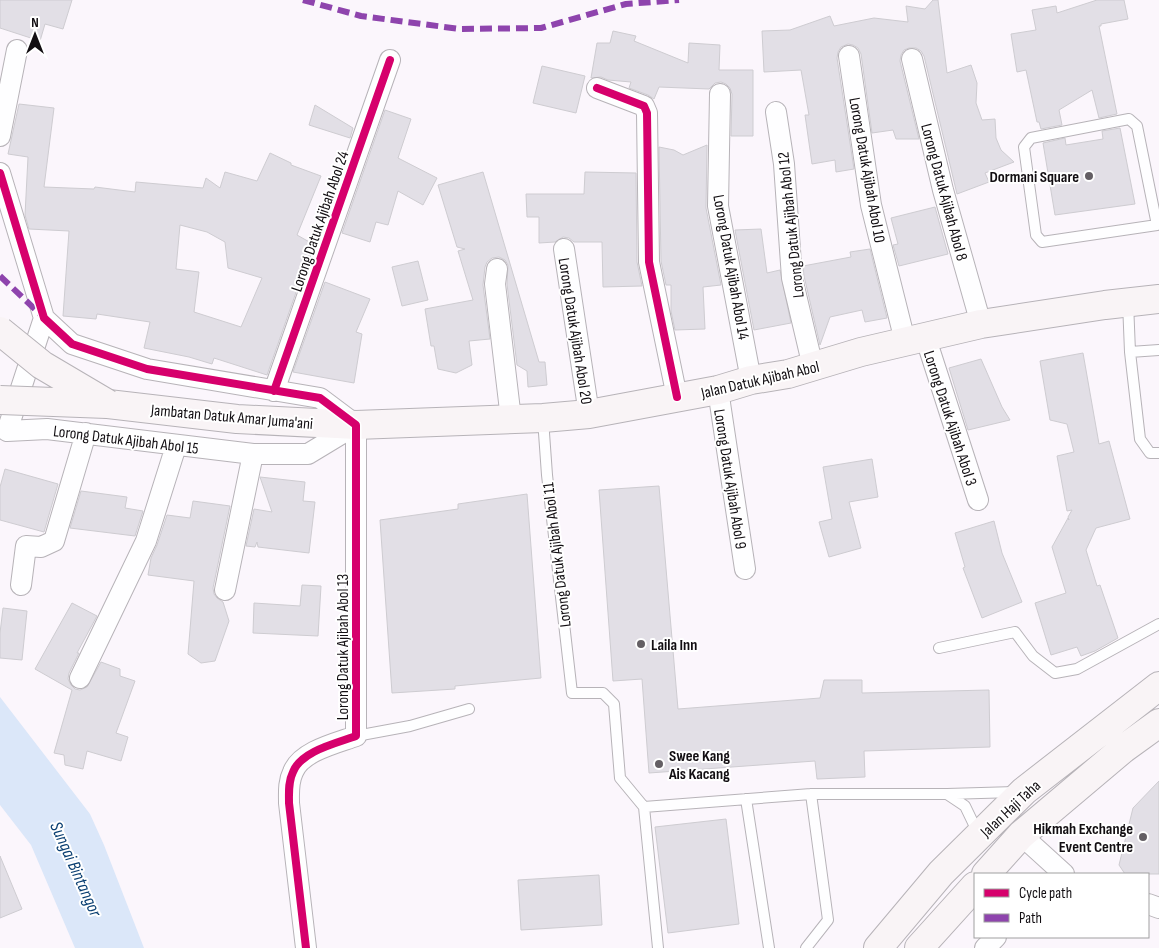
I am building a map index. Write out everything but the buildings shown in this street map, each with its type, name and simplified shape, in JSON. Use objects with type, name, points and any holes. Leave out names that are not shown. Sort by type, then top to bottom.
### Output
[{"type":"main road","name":"Jalan Datuk Ajibah Abol","points":[[356,425],[542,418],[589,414],[718,390],[752,380],[788,374],[861,352],[981,324],[1159,299]]},
{"type":"main road","name":"Jambatan Datuk Amar Juma'ani","points":[[0,331],[42,364],[108,404]]},
{"type":"main road","name":"Jambatan Datuk Amar Juma'ani","points":[[0,400],[108,404],[236,419],[356,425]]},
{"type":"main road","name":"Jalan Haji Taha","points":[[878,948],[941,873],[1024,792],[1159,686]]},
{"type":"main road","name":"Jalan Haji Taha","points":[[987,873],[1021,835],[1123,749],[1159,723]]},
{"type":"main road","points":[[920,948],[974,887]]},
{"type":"street","points":[[0,136],[17,50]]},
{"type":"street","name":"Lorong Datuk Ajibah Abol 10","points":[[849,56],[871,205],[915,339]]},
{"type":"street","name":"Lorong Datuk Ajibah Abol 8","points":[[912,59],[943,190],[981,324]]},
{"type":"street","name":"Lorong Datuk Ajibah Abol 24","points":[[274,390],[390,60]]},
{"type":"street","points":[[597,88],[644,106],[647,113],[649,262],[677,397]]},
{"type":"street","name":"Lorong Datuk Ajibah Abol 14","points":[[720,94],[718,206],[752,380]]},
{"type":"street","name":"Lorong Datuk Ajibah Abol 12","points":[[776,112],[784,164],[792,278],[814,367]]},
{"type":"street","points":[[0,173],[44,318],[72,344],[147,369],[320,398],[356,425]]},
{"type":"street","name":"Lorong Datuk Ajibah Abol 20","points":[[564,249],[589,414]]},
{"type":"street","points":[[497,269],[495,284],[511,419]]},
{"type":"street","name":"Lorong Datuk Ajibah Abol 15","points":[[44,318],[7,431],[47,429],[253,454],[308,454],[356,425]]},
{"type":"street","name":"Lorong Datuk Ajibah Abol 3","points":[[915,339],[978,500]]},
{"type":"street","name":"Lorong Datuk Ajibah Abol 9","points":[[718,390],[745,569]]},
{"type":"street","name":"Lorong Datuk Ajibah Abol 13","points":[[306,948],[289,804],[289,787],[293,770],[308,755],[356,736],[356,425]]},
{"type":"street","points":[[21,585],[26,546],[41,547],[54,541],[86,433]]},
{"type":"street","points":[[80,678],[146,541],[176,446]]},
{"type":"street","points":[[225,590],[253,454]]},
{"type":"street","points":[[1021,835],[1059,873]]},
{"type":"street","points":[[985,948],[995,938]]},
{"type":"lane","points":[[1156,225],[1042,242],[1036,235],[1024,147],[1031,138],[1129,119],[1137,126],[1159,236]]},
{"type":"lane","points":[[1128,302],[1130,352],[1140,439],[1150,453],[1159,453]]},
{"type":"lane","points":[[1130,352],[1159,350]]},
{"type":"lane","name":"Lorong Datuk Ajibah Abol 11","points":[[542,418],[572,693],[603,694],[614,704],[620,778],[644,807]]},
{"type":"lane","points":[[939,648],[1015,632],[1033,656],[1055,672],[1077,669],[1159,624]]},
{"type":"lane","points":[[356,736],[410,726],[469,708]]},
{"type":"lane","points":[[658,948],[644,807],[811,794],[1024,792]]},
{"type":"lane","points":[[806,948],[828,920],[811,794]]},
{"type":"lane","points":[[947,794],[965,806],[980,836]]},
{"type":"lane","points":[[746,799],[769,948]]},
{"type":"water","name":"Sungai Bintangor","points":[[0,697],[90,814],[144,948],[75,948],[31,845],[0,805]]},
{"type":"marked path","points":[[303,0],[361,16],[460,29],[541,28],[626,4],[679,0]]},
{"type":"marked path","points":[[0,276],[40,314]]},
{"type":"cycle path","points":[[274,391],[390,60]]},
{"type":"cycle path","points":[[597,88],[644,106],[647,113],[649,262],[677,397]]},
{"type":"cycle path","points":[[0,173],[44,318],[72,344],[147,369],[320,398],[356,425],[356,736],[320,749],[304,758],[293,772],[289,788],[289,803],[306,948]]},
{"type":"place","name":"Dormani Square","points":[[1089,176]]},
{"type":"place","name":"Laila Inn","points":[[641,644]]},
{"type":"place","name":"Swee Kang Ais Kacang","points":[[659,764]]},
{"type":"place","name":"Hikmah Exchange Event Centre","points":[[1143,837]]}]
